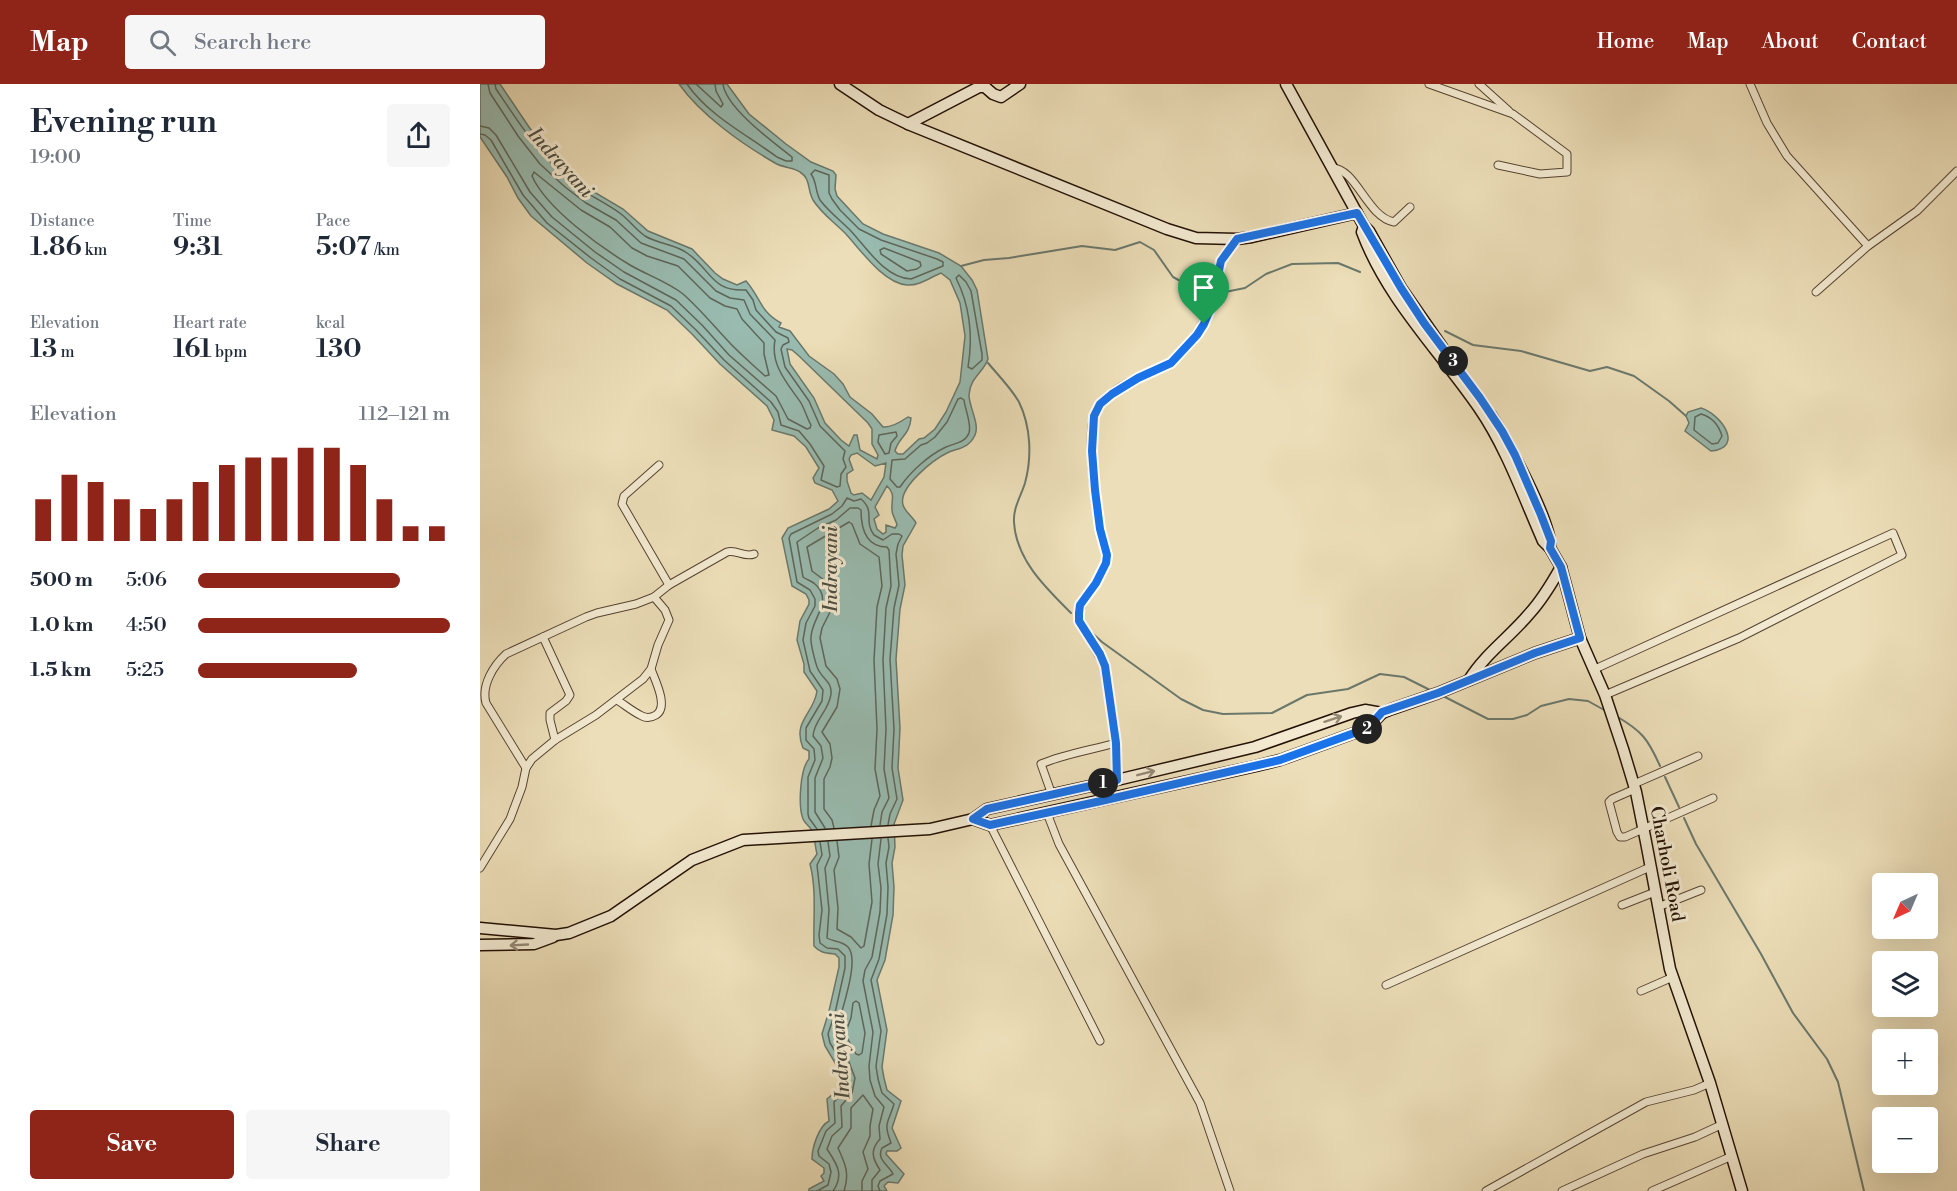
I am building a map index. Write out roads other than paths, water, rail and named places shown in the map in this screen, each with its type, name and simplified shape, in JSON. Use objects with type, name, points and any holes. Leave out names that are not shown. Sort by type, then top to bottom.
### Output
[{"type":"street","points":[[840,84],[879,110],[908,124],[1167,229],[1196,238],[1237,239],[1357,213]]},
{"type":"street","points":[[908,124],[976,86],[1001,97],[1020,84]]},
{"type":"street","name":"Charholi Road","points":[[1286,84],[1364,226],[1362,232],[1367,246],[1385,279],[1416,326],[1453,367],[1481,410],[1543,541],[1561,567],[1580,638],[1610,708],[1634,787],[1673,976],[1710,1083],[1743,1191]]},
{"type":"street","points":[[1429,84],[1513,114]]},
{"type":"street","points":[[1479,84],[1513,114],[1567,154],[1567,172],[1540,174],[1498,165]]},
{"type":"street","points":[[1750,84],[1767,123],[1787,156],[1868,246]]},
{"type":"street","points":[[1331,168],[1335,167],[1342,171],[1372,208],[1386,220],[1394,222],[1399,220],[1410,207]]},
{"type":"street","points":[[1816,292],[1868,246],[1917,211],[1957,171]]},
{"type":"street","points":[[1117,780],[1116,743],[1105,666],[1079,621],[1080,605],[1096,583],[1106,563],[1107,555],[1100,529],[1095,490],[1092,451],[1094,416],[1100,404],[1112,394],[1138,378],[1171,363],[1197,335],[1220,286],[1221,261],[1237,239]]},
{"type":"street","points":[[659,465],[624,496],[621,504],[669,585]]},
{"type":"street","points":[[1595,669],[1893,533],[1902,555],[1739,638],[1605,695]]},
{"type":"street","points":[[526,768],[483,701],[492,669],[498,661],[507,654],[597,613],[636,604],[654,597],[669,585],[727,552],[732,551],[749,556],[754,554]]},
{"type":"street","points":[[1469,681],[1493,650],[1530,614],[1561,567]]},
{"type":"street","points":[[480,868],[510,819],[522,787],[526,768],[532,759],[555,740],[617,700],[643,680],[651,669],[669,620],[654,597]]},
{"type":"street","points":[[543,637],[570,695],[550,713],[555,740]]},
{"type":"street","points":[[480,945],[534,944],[556,935],[588,927],[611,916],[692,860],[743,840],[930,829],[973,819],[987,809],[1255,747],[1352,713],[1365,710],[1382,712],[1580,638]]},
{"type":"street","points":[[617,700],[641,716],[647,718],[656,715],[661,704],[651,669]]},
{"type":"street","points":[[973,819],[990,825],[1280,760],[1368,728],[1382,712]]},
{"type":"street","points":[[1052,795],[1041,764],[1056,757],[1087,752],[1116,743]]},
{"type":"street","points":[[1698,756],[1634,787],[1609,802],[1620,837],[1625,837],[1713,798]]},
{"type":"street","points":[[1047,813],[1059,844],[1200,1103],[1230,1191]]},
{"type":"street","points":[[990,825],[1100,1041]]},
{"type":"street","points":[[1386,985],[1650,867]]},
{"type":"street","points":[[1658,907],[1701,890]]},
{"type":"street","points":[[1622,905],[1655,892]]},
{"type":"street","points":[[480,928],[556,935]]},
{"type":"street","points":[[1641,992],[1673,976]]},
{"type":"street","points":[[1486,1191],[1646,1102],[1694,1090],[1710,1083]]},
{"type":"street","points":[[1562,1191],[1643,1154],[1695,1137],[1723,1124]]},
{"type":"street","points":[[1652,1191],[1732,1156]]},
{"type":"water","name":"Indrayani","points":[[480,84],[500,84],[550,155],[574,176],[594,192],[623,209],[648,231],[692,249],[723,279],[737,285],[746,281],[769,314],[781,323],[779,327],[790,331],[809,356],[834,374],[850,397],[872,414],[883,427],[908,417],[911,418],[895,451],[898,454],[903,454],[919,439],[924,438],[935,429],[960,382],[965,336],[960,303],[950,280],[941,273],[911,285],[898,283],[889,278],[820,209],[813,200],[803,175],[797,170],[775,163],[736,138],[710,118],[679,84],[727,84],[749,114],[811,162],[833,171],[836,175],[837,196],[863,224],[883,234],[939,253],[961,266],[977,290],[988,359],[970,389],[969,400],[976,426],[975,435],[967,445],[949,452],[919,474],[911,482],[903,498],[904,508],[916,523],[903,546],[905,585],[900,609],[896,659],[900,728],[898,768],[903,800],[894,824],[893,915],[885,960],[877,980],[887,1030],[882,1067],[884,1078],[887,1090],[901,1101],[892,1128],[901,1148],[897,1151],[887,1151],[886,1154],[904,1174],[898,1183],[888,1182],[884,1186],[887,1191],[809,1191],[824,1181],[821,1176],[824,1168],[812,1159],[813,1149],[819,1132],[829,1121],[827,1099],[840,1088],[842,1083],[822,1034],[839,967],[839,958],[835,954],[826,953],[814,946],[814,895],[810,864],[817,854],[813,833],[801,813],[802,779],[809,759],[809,751],[803,748],[800,731],[817,691],[804,672],[797,640],[800,621],[809,600],[806,594],[792,586],[782,538],[788,528],[829,509],[838,501],[832,490],[815,483],[813,478],[819,468],[806,447],[794,436],[772,430],[774,420],[767,406],[720,364],[667,310],[617,284],[587,263],[531,216],[480,137]],"holes":[[[787,349],[799,356],[868,423],[872,429],[872,444],[878,455],[877,459],[860,450],[857,435],[854,435],[849,446],[825,423],[814,398],[790,364]],[[857,453],[875,466],[886,463],[884,477],[871,500],[862,493],[854,495],[851,493],[847,481],[847,474],[853,470],[849,459],[851,455]],[[887,486],[892,494],[892,512],[897,525],[895,528],[886,525],[886,532],[883,534],[877,529],[874,519],[879,515],[875,507]]]},
{"type":"water","points":[[1701,408],[1716,417],[1726,431],[1727,444],[1721,449],[1711,451],[1685,431],[1689,423],[1686,416],[1688,412]]},
{"type":"waterway","points":[[961,266],[984,260],[1082,246],[1115,250],[1140,242],[1154,250],[1173,277],[1193,288],[1214,293]]},
{"type":"waterway","points":[[1220,293],[1245,288],[1266,274],[1292,264],[1338,263],[1360,272]]},
{"type":"waterway","points":[[1445,331],[1473,345],[1521,351],[1590,371],[1607,367],[1634,376],[1686,416]]},
{"type":"waterway","points":[[988,363],[1019,402],[1028,432],[1027,473],[1014,517],[1020,549],[1034,572],[1071,613]]},
{"type":"waterway","points":[[1090,631],[1181,699],[1203,710],[1223,714],[1272,713],[1307,695],[1348,689],[1380,674],[1404,677],[1430,690]]},
{"type":"waterway","points":[[1445,697],[1488,719],[1513,719],[1527,715],[1541,706],[1569,699],[1588,701],[1606,711]]},
{"type":"waterway","points":[[1616,716],[1643,736],[1660,766]]},
{"type":"waterway","points":[[1665,777],[1679,807]]},
{"type":"waterway","points":[[1684,818],[1696,844],[1793,1013],[1827,1059],[1838,1082],[1864,1191]]}]
